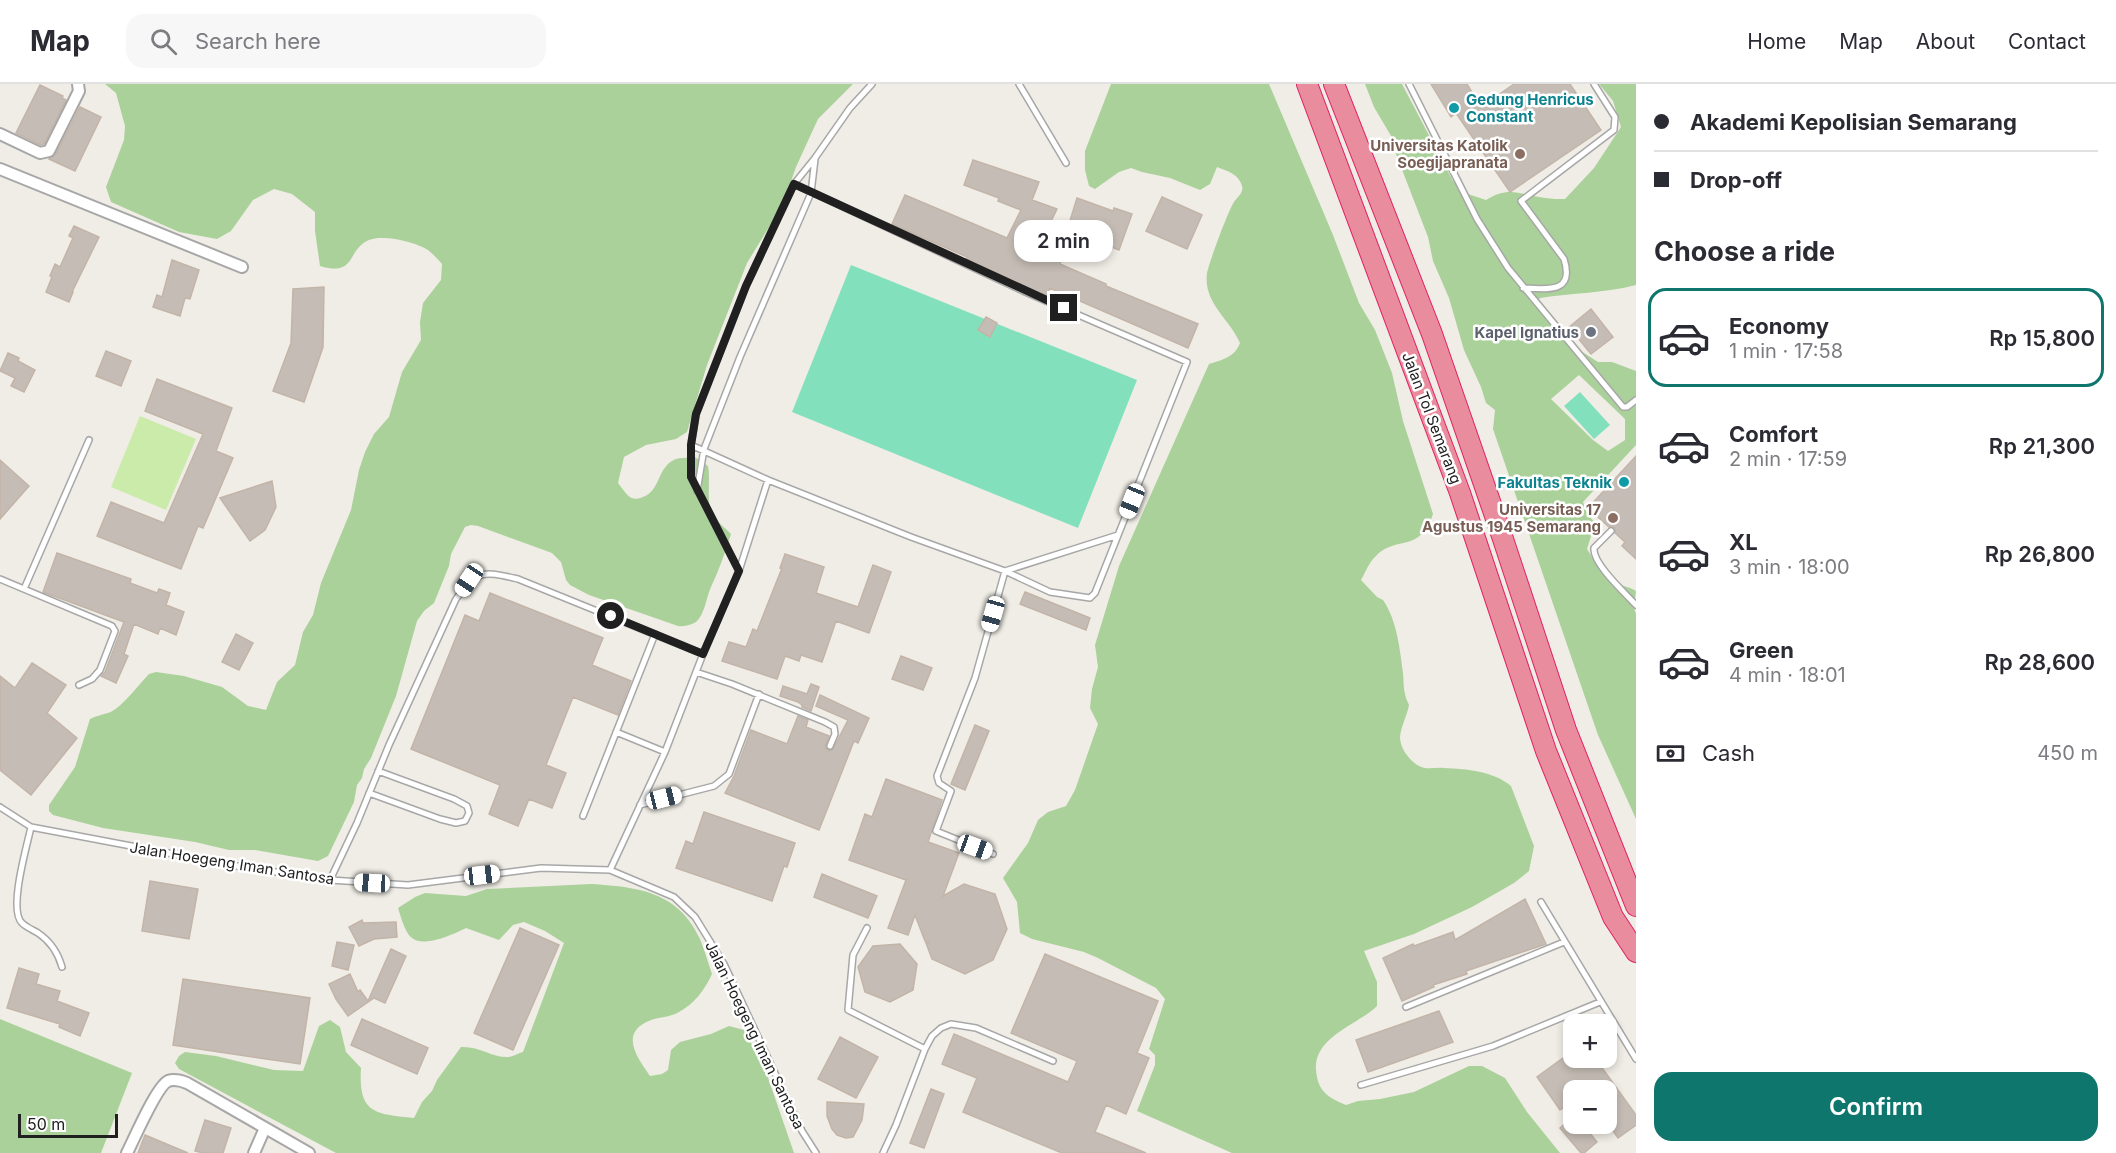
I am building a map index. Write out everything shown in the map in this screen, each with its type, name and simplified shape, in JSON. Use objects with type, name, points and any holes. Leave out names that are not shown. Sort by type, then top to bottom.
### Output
[{"type":"highway","name":"Jalan Tol Semarang","points":[[1307,84],[1460,493],[1546,751],[1613,917],[1636,952]]},
{"type":"highway","name":"Jalan Tol Semarang","points":[[1334,84],[1432,334],[1566,730],[1636,906]]},
{"type":"street","points":[[0,134],[40,153],[49,151],[79,90],[78,84]]},
{"type":"street","points":[[0,169],[242,267]]},
{"type":"street","points":[[128,1153],[159,1090],[168,1081],[177,1080],[187,1083],[309,1153]]},
{"type":"street","points":[[254,1153],[265,1128]]},
{"type":"lane","points":[[739,571],[691,477],[691,445],[696,414],[742,297],[794,184],[850,108],[872,84]]},
{"type":"lane","points":[[1019,84],[1066,163]]},
{"type":"lane","points":[[1409,84],[1477,219],[1523,288],[1623,407],[1627,407],[1636,400]]},
{"type":"lane","points":[[1523,288],[1558,287],[1567,278],[1568,270],[1564,259],[1521,201],[1614,130],[1615,117],[1594,84]]},
{"type":"lane","points":[[697,491],[704,449],[740,357],[811,193],[815,158]]},
{"type":"lane","points":[[691,445],[768,480],[911,537],[1005,571],[1050,592],[1090,598],[1095,593],[1118,535],[1186,362],[1023,291],[794,184]]},
{"type":"lane","points":[[24,589],[89,440]]},
{"type":"lane","points":[[610,870],[664,752],[739,571],[768,480]]},
{"type":"lane","points":[[1611,531],[1594,548],[1593,553],[1610,577],[1636,605]]},
{"type":"lane","points":[[1005,571],[1118,535]]},
{"type":"lane","points":[[993,854],[936,831],[951,793],[950,788],[939,783],[937,776],[975,678],[1005,571]]},
{"type":"lane","points":[[330,880],[456,599],[469,580],[487,572],[518,579],[703,654]]},
{"type":"lane","points":[[0,579],[112,626],[115,631],[100,670],[92,679],[79,685]]},
{"type":"lane","points":[[583,816],[655,634]]},
{"type":"lane","points":[[696,672],[759,694],[825,722],[834,727],[835,734],[830,746]]},
{"type":"lane","points":[[640,805],[714,786],[729,774],[759,694]]},
{"type":"lane","points":[[616,732],[664,752]]},
{"type":"lane","points":[[369,793],[456,823],[465,821],[469,813],[467,806],[454,799],[378,771]]},
{"type":"lane","name":"Jalan Hoegeng Iman Santosa","points":[[0,807],[30,827],[242,867],[330,880],[408,885],[541,868],[610,870],[674,897],[695,917],[724,964],[802,1131],[816,1153]]},
{"type":"lane","points":[[30,827],[17,891],[16,911],[22,924],[41,936],[53,948],[62,967]]},
{"type":"lane","points":[[1541,902],[1636,1059]]},
{"type":"lane","points":[[867,928],[853,955],[848,1010],[925,1049]]},
{"type":"lane","points":[[1406,1007],[1564,942]]},
{"type":"lane","points":[[1361,1085],[1493,1046],[1600,1002]]},
{"type":"lane","points":[[883,1153],[925,1049],[932,1036],[951,1023],[976,1028],[1053,1061]]},
{"type":"green space","points":[[105,84],[853,84],[818,119],[796,167],[783,204],[747,263],[707,365],[687,432],[676,439],[646,445],[624,457],[618,483],[631,498],[635,499],[653,490],[667,465],[674,460],[695,457],[708,466],[711,512],[731,534],[699,619],[692,624],[678,626],[589,595],[570,585],[566,580],[561,562],[552,553],[478,526],[465,527],[451,554],[449,566],[434,603],[417,621],[396,696],[371,758],[357,785],[354,802],[328,856],[318,861],[255,850],[229,850],[195,842],[103,828],[53,815],[49,811],[49,805],[75,767],[90,719],[113,711],[149,674],[156,672],[184,676],[222,687],[248,706],[266,710],[277,682],[295,665],[303,632],[313,615],[321,583],[351,510],[365,452],[374,434],[389,417],[402,372],[421,340],[420,322],[423,303],[441,280],[442,264],[423,247],[399,240],[375,238],[362,244],[346,265],[340,268],[320,266],[315,212],[292,194],[274,189],[253,200],[231,231],[217,239],[179,232],[111,202],[106,187],[124,140],[125,126],[116,93]]},
{"type":"green space","points":[[1111,84],[1269,84],[1359,303],[1375,330],[1392,373],[1403,421],[1433,514],[1421,535],[1414,540],[1392,546],[1376,556],[1361,580],[1377,597],[1383,600],[1392,617],[1397,635],[1404,689],[1409,705],[1400,737],[1402,747],[1412,761],[1420,767],[1479,772],[1496,777],[1511,786],[1534,846],[1529,871],[1514,883],[1472,907],[1414,934],[1364,951],[1377,982],[1377,1006],[1335,1035],[1319,1052],[1316,1064],[1318,1083],[1327,1095],[1346,1105],[1414,1092],[1469,1066],[1482,1066],[1505,1078],[1527,1112],[1560,1153],[1232,1153],[1137,1111],[1155,1065],[1155,1055],[1149,1049],[1165,999],[1156,988],[1084,952],[1032,939],[1020,933],[1017,902],[1003,878],[1028,843],[1038,820],[1048,812],[1066,806],[1075,790],[1098,724],[1090,708],[1098,667],[1095,645],[1119,566],[1209,364],[1231,355],[1240,343],[1213,302],[1207,284],[1207,273],[1231,207],[1240,195],[1242,186],[1232,174],[1217,167],[1210,184],[1200,190],[1170,178],[1131,168],[1119,172],[1095,189],[1089,186],[1085,170],[1085,151]]},
{"type":"green space","points":[[1365,84],[1402,84],[1453,181],[1468,194],[1486,200],[1494,195],[1509,192],[1565,199],[1594,168],[1621,127],[1613,101],[1599,84],[1636,84],[1636,285],[1540,298],[1535,304],[1573,346],[1598,362],[1612,362],[1636,371],[1636,445],[1583,502],[1587,513],[1595,523],[1587,549],[1608,577],[1636,591],[1634,608],[1636,614],[1636,819],[1598,735],[1493,429],[1495,410],[1486,403],[1464,350],[1449,298],[1433,261],[1428,237],[1396,154],[1394,141],[1374,107]],"holes":[[[1579,375],[1625,419],[1625,440],[1608,451],[1593,440],[1551,399]]]},
{"type":"green space","points":[[851,265],[1137,380],[1078,528],[792,412]]},
{"type":"green space","points":[[1580,392],[1610,425],[1594,439],[1564,406]]},
{"type":"green space","points":[[140,416],[196,439],[166,510],[111,487]]},
{"type":"green space","points":[[591,884],[640,890],[668,901],[691,923],[700,939],[712,974],[706,986],[690,1005],[673,1015],[651,1020],[635,1031],[633,1045],[650,1076],[662,1074],[668,1070],[671,1050],[680,1042],[711,1034],[729,1026],[744,1030],[765,1069],[794,1153],[336,1153],[179,1069],[175,1063],[185,1052],[216,1056],[274,1070],[303,1071],[319,1026],[330,1020],[340,1027],[346,1052],[361,1068],[362,1094],[366,1103],[371,1108],[388,1115],[414,1118],[422,1102],[461,1047],[474,1048],[503,1057],[523,1052],[564,943],[524,922],[513,925],[499,940],[466,928],[439,939],[417,941],[407,932],[398,908],[425,893],[466,896],[487,889]]},
{"type":"green space","points":[[0,1019],[132,1073],[101,1153],[0,1153]]},
{"type":"building","points":[[1431,84],[1467,84],[1481,107],[1514,84],[1570,84],[1601,130],[1510,192],[1456,113],[1451,117]]},
{"type":"building","points":[[40,85],[63,96],[62,98],[66,100],[44,144],[41,145],[16,133]]},
{"type":"building","points":[[80,107],[101,117],[75,171],[49,159],[56,154]]},
{"type":"building","points":[[973,160],[1039,182],[1032,200],[1057,209],[1037,251],[1061,261],[1060,264],[1106,284],[1106,286],[1198,324],[1188,348],[1050,288],[1046,296],[966,259],[967,257],[892,224],[905,195],[1007,238],[1021,210],[998,201],[999,198],[964,185]]},
{"type":"building","points":[[1162,197],[1202,215],[1187,249],[1146,231]]},
{"type":"building","points":[[1077,198],[1113,211],[1114,208],[1132,214],[1119,250],[1098,242],[1096,247],[1065,237]]},
{"type":"building","points":[[74,226],[99,237],[69,302],[46,292],[55,264],[60,267],[73,238],[69,236]]},
{"type":"building","points":[[172,260],[199,270],[190,299],[185,298],[180,316],[153,307],[157,295],[162,297]]},
{"type":"building","points":[[324,287],[323,347],[304,402],[273,391],[291,343],[293,289]]},
{"type":"building","name":"Kapel Ignatius","points":[[1591,309],[1613,337],[1591,354],[1569,327]]},
{"type":"building","points":[[986,317],[997,323],[990,337],[978,330]]},
{"type":"building","points":[[106,351],[131,361],[121,386],[96,376]]},
{"type":"building","points":[[8,353],[35,370],[24,392],[11,386],[15,378],[0,371]]},
{"type":"building","points":[[157,379],[232,408],[216,451],[233,458],[203,528],[198,526],[181,569],[97,536],[111,502],[164,523],[203,434],[145,411]]},
{"type":"building","name":"Fakultas Teknik","points":[[1636,456],[1636,559],[1622,546],[1625,542],[1615,533],[1615,528],[1609,527],[1588,508]]},
{"type":"building","points":[[0,460],[29,486],[0,519]]},
{"type":"building","points":[[272,481],[276,507],[265,530],[250,541],[220,498]]},
{"type":"building","points":[[57,553],[131,579],[130,583],[157,593],[159,589],[170,593],[166,605],[184,612],[176,635],[160,628],[158,634],[134,624],[124,654],[128,656],[116,683],[101,676],[105,672],[124,622],[43,592]]},
{"type":"building","points":[[785,554],[824,567],[816,593],[858,607],[873,565],[891,572],[869,633],[836,621],[822,662],[801,655],[799,661],[785,656],[777,679],[722,661],[729,642],[746,647],[753,629],[757,631],[782,568],[780,568]]},
{"type":"building","points":[[1025,592],[1090,618],[1086,630],[1020,604]]},
{"type":"building","points":[[490,593],[603,638],[592,665],[631,681],[618,715],[573,697],[546,765],[566,773],[552,808],[529,799],[518,826],[489,814],[500,785],[411,749],[465,615],[479,621]]},
{"type":"building","points":[[236,634],[253,643],[239,670],[222,662]]},
{"type":"building","points":[[901,656],[932,668],[923,690],[892,679]]},
{"type":"building","points":[[32,663],[66,685],[47,713],[77,738],[31,795],[0,770],[0,676],[15,688]]},
{"type":"building","points":[[811,684],[819,687],[811,711],[802,707],[798,702],[780,696],[783,686],[807,694]]},
{"type":"building","points":[[820,695],[869,718],[858,743],[854,741],[819,830],[725,793],[734,776],[751,730],[787,744],[798,716],[808,720],[806,727],[829,736],[825,747],[829,751],[833,749],[848,720],[816,706]]},
{"type":"building","points":[[975,725],[989,731],[965,790],[951,784]]},
{"type":"building","points":[[886,779],[942,800],[928,842],[959,853],[943,896],[964,884],[995,894],[1007,929],[993,960],[965,974],[932,959],[926,943],[929,943],[925,941],[915,915],[908,935],[888,928],[906,880],[849,860],[865,814],[872,817]]},
{"type":"building","points":[[704,812],[795,843],[772,901],[676,868],[686,841],[693,844]]},
{"type":"building","points":[[822,874],[877,896],[868,918],[814,897]]},
{"type":"building","points":[[150,881],[198,889],[189,939],[142,931]]},
{"type":"building","points":[[1525,899],[1546,944],[1466,971],[1467,974],[1433,985],[1434,987],[1402,1001],[1383,958],[1413,944],[1414,946],[1453,932],[1455,940]]},
{"type":"building","points":[[362,920],[363,923],[396,922],[397,937],[374,939],[359,946],[349,927]]},
{"type":"building","points":[[520,928],[559,945],[513,1050],[474,1033]]},
{"type":"building","points":[[337,942],[354,945],[348,970],[332,966]]},
{"type":"building","points":[[900,944],[917,964],[913,990],[890,1002],[865,992],[858,967],[873,946]]},
{"type":"building","points":[[391,949],[406,956],[385,1003],[374,998],[348,1016],[329,984],[350,974],[358,992],[360,990],[368,1001]]},
{"type":"building","points":[[1045,954],[1158,1001],[1137,1053],[1149,1058],[1126,1114],[1106,1105],[1095,1132],[1146,1153],[1062,1153],[963,1112],[977,1078],[942,1064],[954,1034],[1068,1082],[1077,1061],[1011,1033]]},
{"type":"building","points":[[19,968],[39,974],[36,984],[60,991],[57,1001],[89,1013],[80,1036],[59,1027],[60,1024],[7,1008]]},
{"type":"building","points":[[183,979],[310,998],[300,1064],[173,1045]]},
{"type":"building","points":[[1439,1011],[1453,1042],[1368,1072],[1356,1040]]},
{"type":"building","points":[[362,1019],[428,1048],[417,1074],[351,1045]]},
{"type":"building","points":[[840,1037],[878,1057],[856,1098],[818,1079]]},
{"type":"building","points":[[1563,1058],[1563,1068],[1602,1068],[1611,1080],[1563,1080],[1563,1108],[1560,1110],[1537,1077]]},
{"type":"building","points":[[931,1089],[944,1094],[924,1148],[910,1143]]},
{"type":"building","points":[[1617,1089],[1636,1115],[1636,1125],[1618,1138],[1615,1134],[1617,1134]]},
{"type":"building","points":[[827,1102],[864,1104],[862,1120],[853,1137],[846,1138],[837,1135],[832,1129],[827,1116]]},
{"type":"building","points":[[205,1120],[231,1128],[223,1153],[195,1151]]},
{"type":"building","points":[[1565,1134],[1591,1134],[1597,1142],[1581,1153]]},
{"type":"building","points":[[145,1135],[188,1153],[138,1153]]},
{"type":"place","name":"Gedung Henricus Constant","points":[[1454,108]]},
{"type":"place","name":"Universitas Katolik Soegijapranata","points":[[1520,154]]},
{"type":"place","name":"Kapel Ignatius","points":[[1591,332]]},
{"type":"place","name":"Fakultas Teknik","points":[[1624,482]]},
{"type":"place","name":"Universitas 17 Agustus 1945 Semarang","points":[[1613,518]]},
{"type":"route","points":[[611,616],[703,654],[739,571],[691,477],[691,445],[696,414],[746,286],[794,184],[1064,308]]}]
